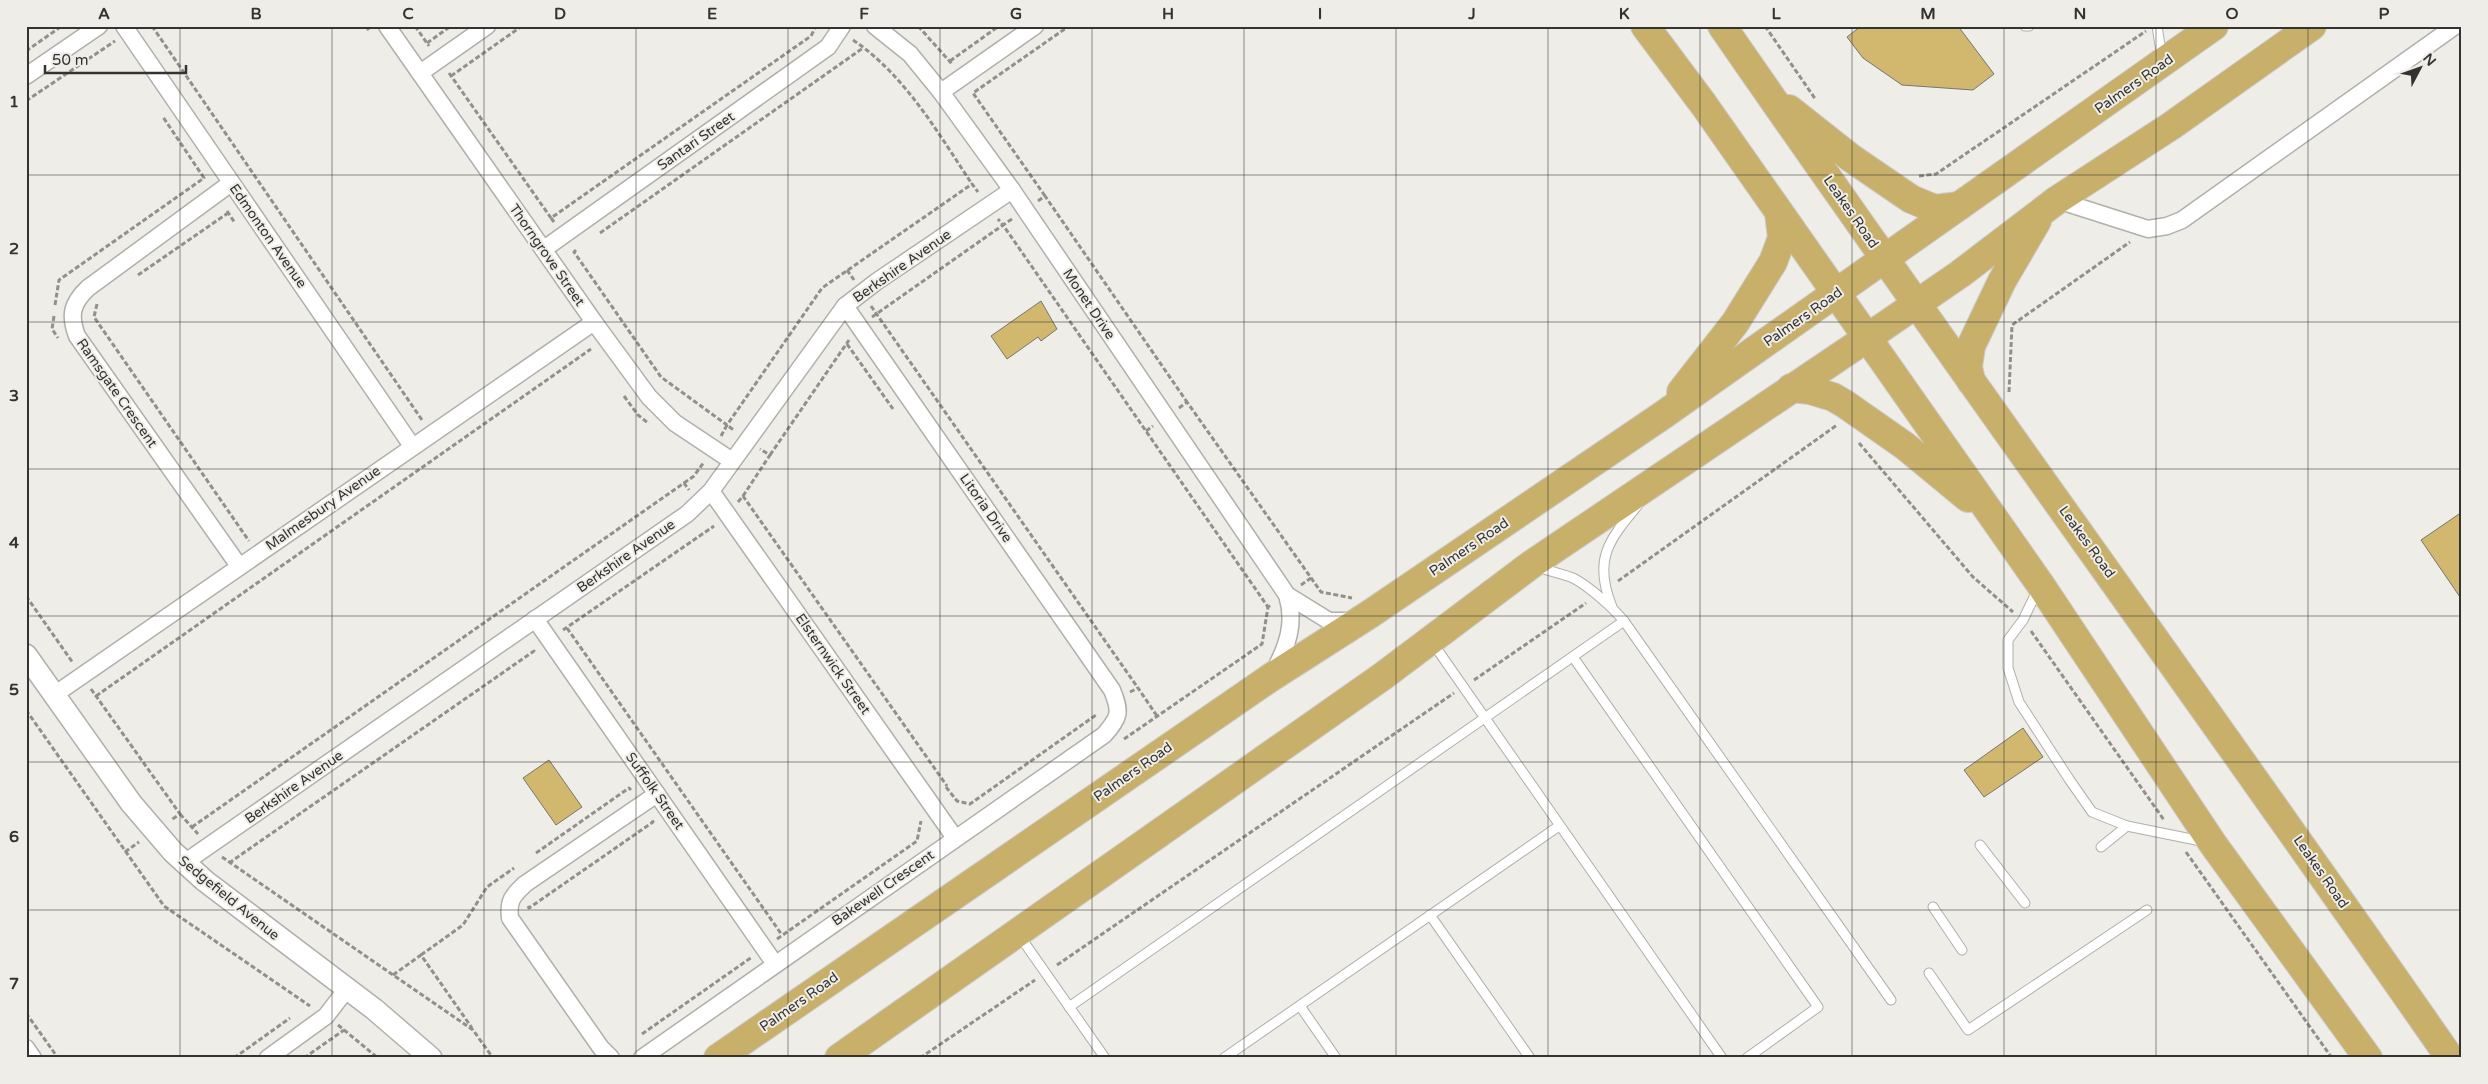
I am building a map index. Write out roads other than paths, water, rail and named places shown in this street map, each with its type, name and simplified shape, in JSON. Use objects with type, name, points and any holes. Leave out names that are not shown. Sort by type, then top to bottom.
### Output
[{"type":"highway","points":[[1645,26],[1704,105],[2040,584],[2213,844],[2368,1058]]},
{"type":"highway","name":"Leakes Road","points":[[1722,26],[1884,260],[2260,784],[2450,1058]]},
{"type":"highway","name":"Palmers Road","points":[[718,1058],[1270,678],[1364,607],[1663,415],[2214,26]]},
{"type":"highway","points":[[838,1058],[1431,640],[1532,564],[1960,274],[2051,204],[2171,126],[2312,26]]},
{"type":"highway","points":[[1767,91],[1851,158],[1911,199],[1935,209],[1959,206]]},
{"type":"highway","points":[[1970,381],[1968,367],[1972,346],[2002,281],[2051,204]]},
{"type":"highway","points":[[1663,415],[1735,323],[1773,262],[1782,238],[1779,213]]},
{"type":"highway","points":[[1791,388],[1810,390],[1833,397],[1845,404],[1905,446],[1994,519]]},
{"type":"street","points":[[26,76],[100,26]]},
{"type":"street","name":"Thorngrove Street","points":[[387,26],[594,322],[649,397],[675,423],[732,461]]},
{"type":"street","points":[[420,73],[487,26]]},
{"type":"street","name":"Monet Drive","points":[[875,26],[910,54],[941,92],[1012,190],[1287,595],[1291,612],[1290,637],[1285,652],[1270,678]]},
{"type":"street","points":[[941,92],[1035,26]]},
{"type":"street","points":[[2051,204],[2148,229],[2167,226],[2182,220],[2455,26]]},
{"type":"street","name":"Edmonton Avenue","points":[[126,29],[412,446]]},
{"type":"street","name":"Santari Street","points":[[544,249],[828,47],[841,29]]},
{"type":"street","name":"Ramsgate Crescent","points":[[231,183],[88,288],[76,299],[73,325],[77,336],[239,566]]},
{"type":"street","name":"Berkshire Avenue","points":[[184,863],[686,514],[710,491],[845,306],[1012,190]]},
{"type":"street","name":"Litoria Drive","points":[[845,306],[1112,690],[1118,704],[1119,713]]},
{"type":"street","name":"Malmesbury Avenue","points":[[54,695],[594,322]]},
{"type":"street","name":"Elsternwick Street","points":[[710,491],[955,838]]},
{"type":"street","name":"Monet Drive","points":[[1287,595],[1329,621],[1350,622],[1364,607]]},
{"type":"street","name":"Suffolk Street","points":[[535,618],[775,964]]},
{"type":"street","name":"Sedgefield Avenue","points":[[26,655],[154,832],[184,863],[346,990],[374,1009],[431,1058]]},
{"type":"street","name":"Bakewell Crescent","points":[[642,1058],[1104,735],[1119,713]]},
{"type":"street","points":[[611,1058],[601,1048],[510,918],[509,905],[516,893],[525,884],[657,794]]},
{"type":"street","points":[[268,1058],[326,1016],[346,990]]},
{"type":"street","points":[[26,1048],[33,1058]]},
{"type":"lane","points":[[2157,26],[2163,63]]},
{"type":"lane","points":[[1612,608],[1602,578],[1611,540],[1664,475]]},
{"type":"lane","points":[[1532,564],[1553,573],[1572,577],[1612,608],[1624,621],[1890,1000]]},
{"type":"lane","points":[[2040,584],[2023,620],[2008,640],[2008,668],[2019,702],[2092,812],[2127,826],[2213,844]]},
{"type":"lane","points":[[1070,1008],[1624,621]]},
{"type":"lane","points":[[1431,640],[1722,1058]]},
{"type":"lane","points":[[1572,657],[1818,1008],[1747,1058]]},
{"type":"lane","points":[[1224,1058],[1559,826]]},
{"type":"lane","points":[[2101,847],[2127,826]]},
{"type":"lane","points":[[1980,845],[2024,903]]},
{"type":"lane","points":[[1933,907],[1962,950]]},
{"type":"lane","points":[[1929,972],[1968,1030],[2147,910]]},
{"type":"lane","points":[[1430,915],[1530,1058]]},
{"type":"lane","points":[[1017,933],[1104,1058]]},
{"type":"lane","points":[[1300,1006],[1336,1058]]}]
